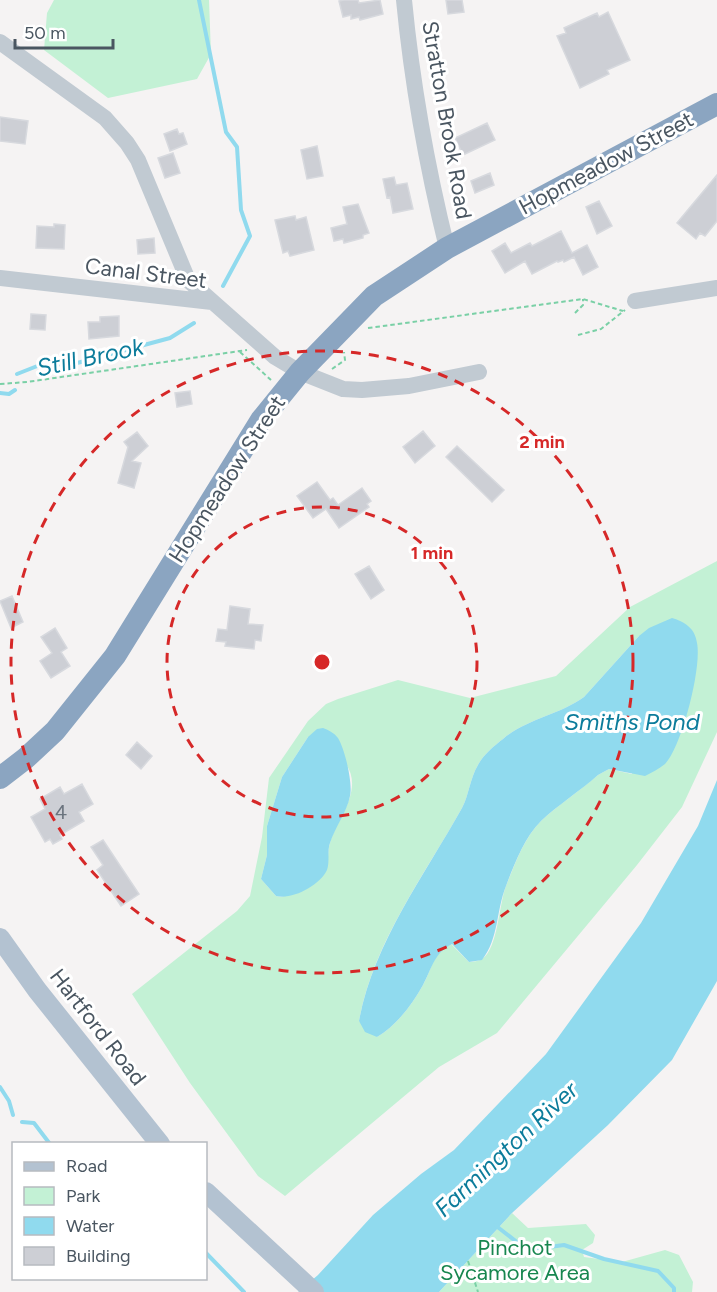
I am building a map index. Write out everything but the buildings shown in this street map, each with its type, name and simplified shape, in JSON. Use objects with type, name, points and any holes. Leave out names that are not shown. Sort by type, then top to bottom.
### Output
[{"type":"highway","name":"Hopmeadow Street","points":[[0,778],[55,731],[115,656],[261,420],[300,372],[374,296],[447,248],[717,104]]},
{"type":"main road","name":"Hartford Road","points":[[0,938],[38,990],[159,1142]]},
{"type":"main road","points":[[207,1193],[314,1292]]},
{"type":"street","name":"Stratton Brook Road","points":[[404,0],[423,132],[447,248]]},
{"type":"street","points":[[0,42],[105,118],[127,143],[150,186],[188,280],[212,302]]},
{"type":"street","name":"Canal Street","points":[[0,278],[212,302],[275,357],[300,372],[343,389],[362,390],[409,386],[479,372]]},
{"type":"street","points":[[635,301],[717,288]]},
{"type":"path","points":[[574,312],[583,305],[583,299]]},
{"type":"path","points":[[367,328],[569,300]]},
{"type":"path","points":[[578,335],[601,329],[614,321],[635,301]]},
{"type":"path","points":[[0,384],[240,352],[268,377]]},
{"type":"path","points":[[468,1261],[478,1292]]},
{"type":"green space","points":[[54,0],[209,0],[211,54],[197,79],[108,98],[44,50],[47,13]]},
{"type":"green space","points":[[717,561],[717,732],[682,807],[637,865],[497,1033],[439,1067],[285,1196],[258,1176],[190,1083],[132,994],[237,911],[250,896],[262,837],[269,778],[308,721],[326,704],[398,680],[470,698],[556,676],[630,607]],"holes":[[[639,636],[632,774],[609,769],[598,775],[541,821],[525,843],[513,869],[504,894],[492,946],[487,954],[481,960],[469,962],[451,944],[445,948],[436,957],[423,985],[409,1007],[391,1027],[377,1037],[359,1021],[376,964],[402,911],[462,808],[480,761],[512,732],[584,697]],[[308,737],[344,761],[351,774],[351,794],[330,843],[326,871],[282,897],[276,896],[261,879],[267,855],[267,826],[282,777]]]},
{"type":"green space","name":"Pinchot Sycamore Area","points":[[512,1213],[528,1228],[586,1224],[595,1235],[593,1243],[582,1250],[584,1257],[622,1262],[665,1250],[679,1255],[693,1282],[692,1292],[439,1292]]},
{"type":"water","name":"Smiths Pond","points":[[672,618],[692,630],[696,638],[698,654],[694,687],[684,724],[678,741],[665,764],[645,776],[609,769],[598,775],[541,821],[529,835],[516,861],[503,895],[492,943],[482,960],[469,962],[452,944],[441,952],[414,1000],[397,1021],[377,1037],[365,1032],[359,1021],[376,965],[402,911],[462,808],[475,770],[483,758],[512,732],[584,697],[639,636],[649,628]]},
{"type":"water","points":[[323,728],[336,736],[341,743],[348,767],[351,791],[348,802],[330,843],[328,867],[323,876],[312,886],[298,893],[283,897],[276,896],[261,879],[267,855],[267,826],[282,777],[308,737],[317,729]]},
{"type":"water","name":"Farmington River","points":[[717,780],[717,981],[672,1060],[608,1125],[512,1213],[439,1292],[298,1292],[318,1275],[373,1215],[421,1174],[454,1150],[546,1054],[641,923],[698,826]]},
{"type":"waterway","name":"Still Brook","points":[[199,0],[226,132],[237,147],[241,210],[250,236],[223,286]]},
{"type":"waterway","name":"Still Brook","points":[[17,374],[50,361],[66,366],[170,338],[194,323]]},
{"type":"waterway","name":"Still Brook","points":[[0,393],[9,394],[15,390]]},
{"type":"waterway","name":"Still Brook","points":[[0,1087],[9,1101],[13,1115]]},
{"type":"waterway","name":"Still Brook","points":[[22,1122],[34,1123],[48,1142]]},
{"type":"waterway","points":[[495,1225],[527,1250],[564,1245],[604,1259],[658,1271],[674,1288],[674,1292]]},
{"type":"waterway","name":"Still Brook","points":[[207,1254],[244,1292]]}]
